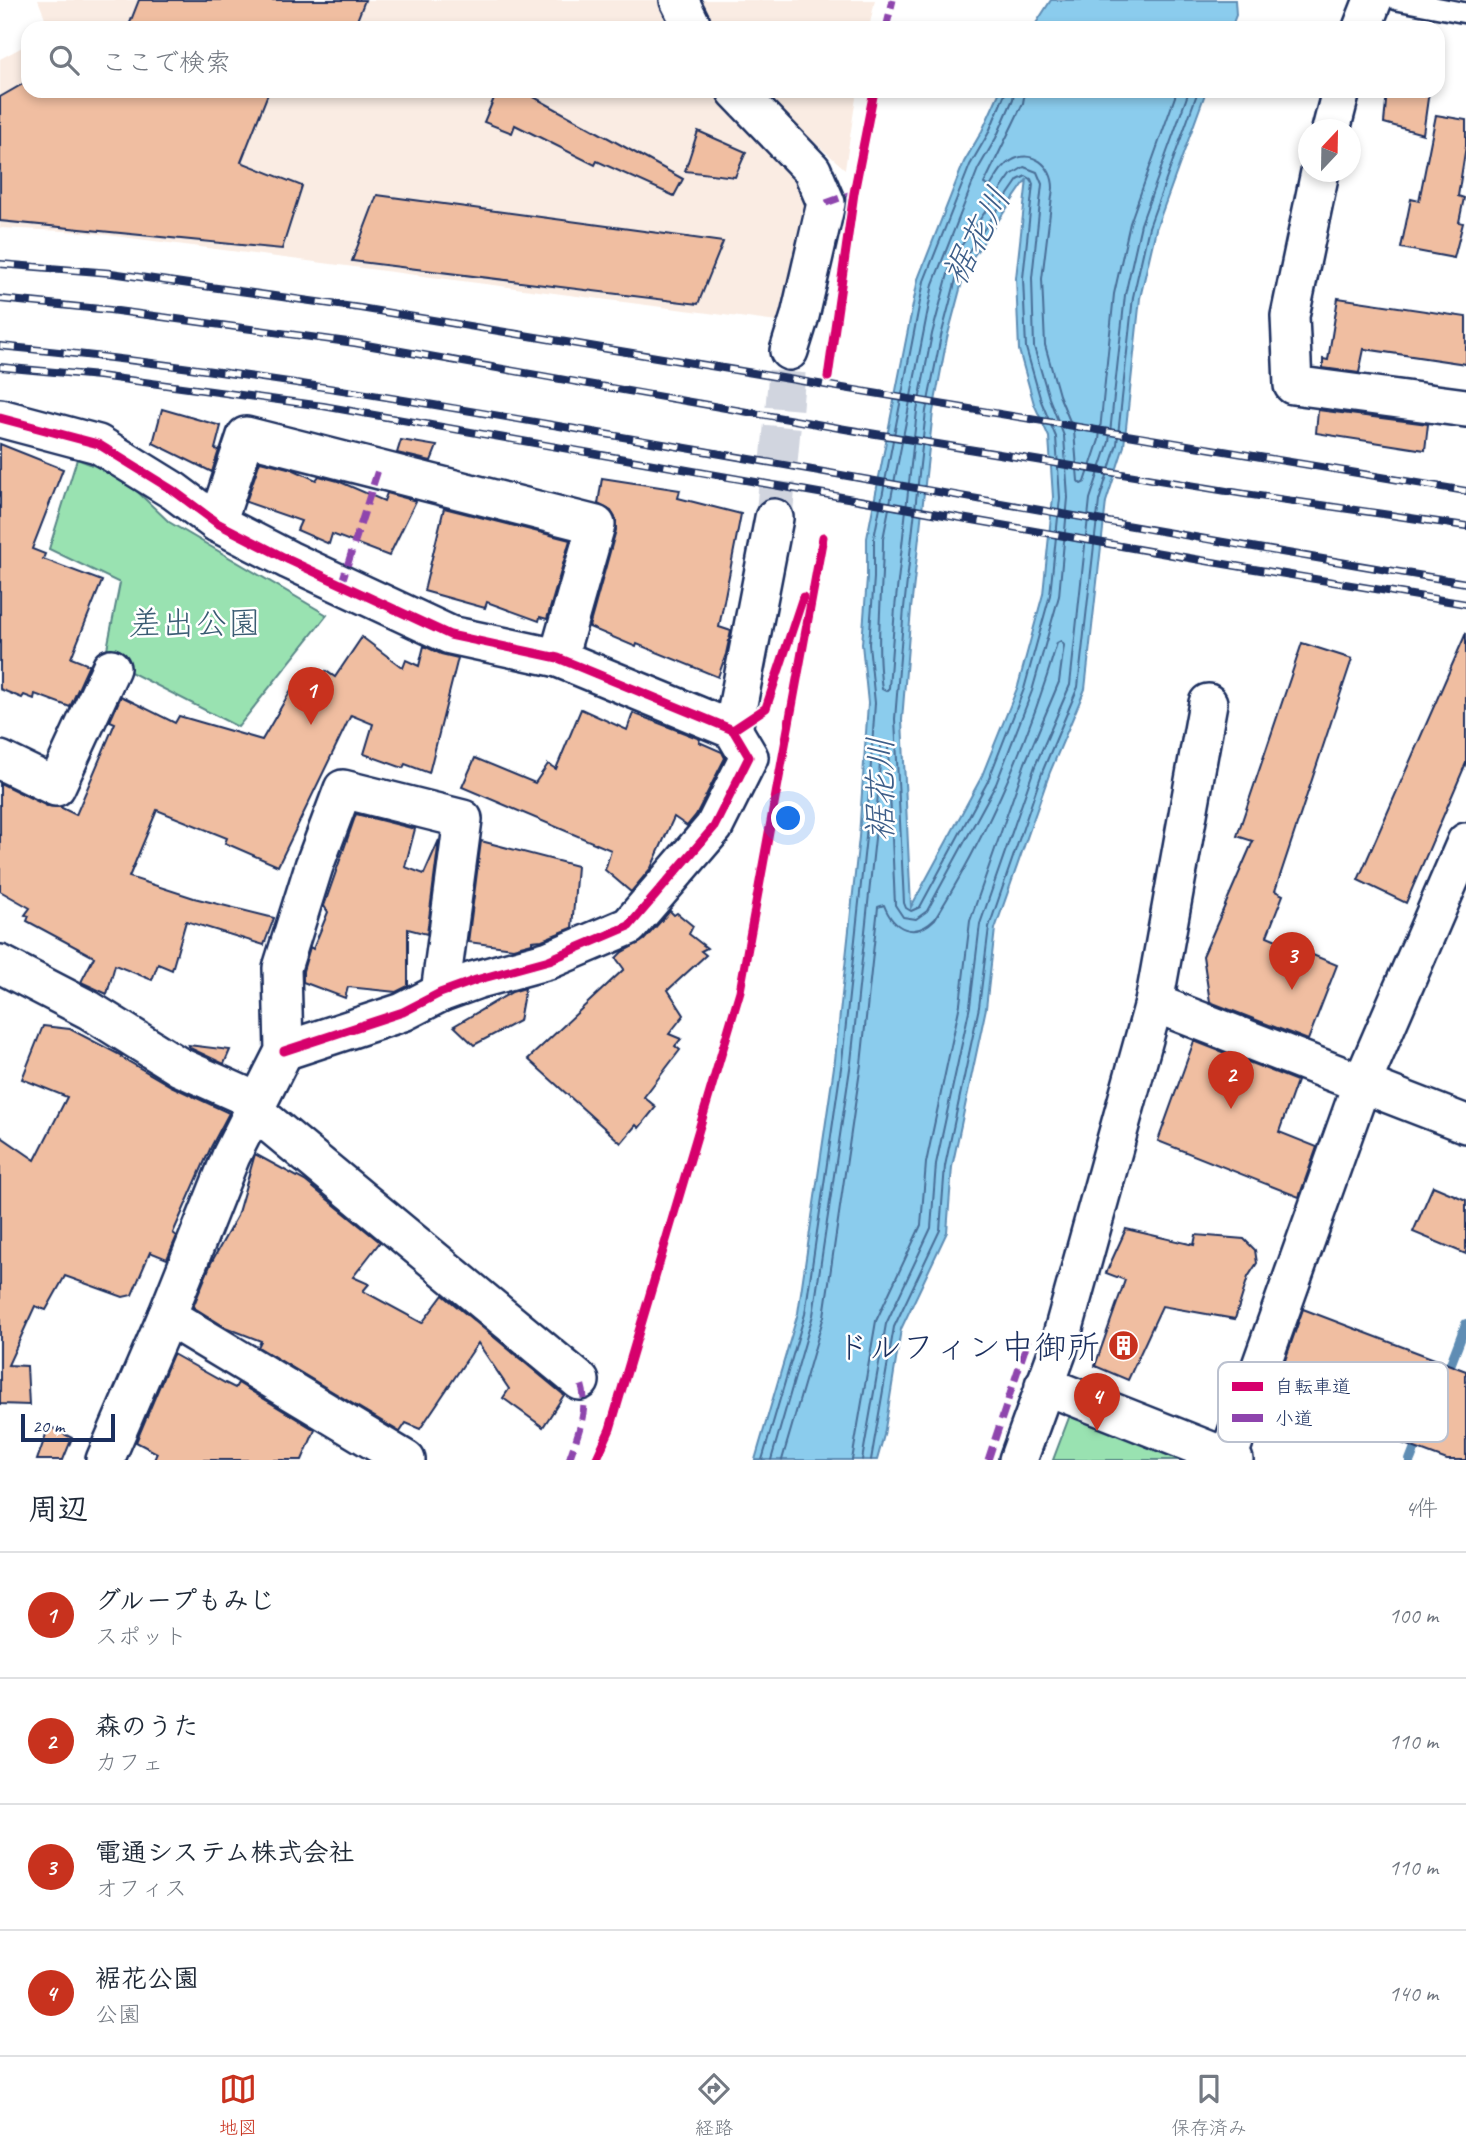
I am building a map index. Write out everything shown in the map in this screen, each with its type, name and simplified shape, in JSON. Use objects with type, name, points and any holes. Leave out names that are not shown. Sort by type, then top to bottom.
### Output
[{"type":"street","points":[[679,0],[690,21]]},
{"type":"street","points":[[1366,21],[1373,0]]},
{"type":"street","points":[[743,98],[812,170],[826,203],[800,316],[789,351]]},
{"type":"street","points":[[1334,119],[1339,98]]},
{"type":"street","points":[[1318,182],[1290,316],[1293,385],[1466,408]]},
{"type":"street","points":[[0,418],[98,444],[174,491],[217,523],[289,561],[450,635],[558,658],[733,730],[749,757],[714,827],[629,926],[549,960],[476,979],[403,1012],[284,1051]]},
{"type":"street","points":[[217,523],[246,436],[596,525],[558,658]]},
{"type":"street","points":[[733,730],[774,518]]},
{"type":"street","points":[[0,761],[56,787],[111,668]]},
{"type":"street","points":[[1018,1460],[1057,1353],[1154,1003],[1208,703]]},
{"type":"street","points":[[117,1454],[167,1315],[231,1156],[254,1105],[284,1051],[282,968],[314,866],[343,789],[463,819],[440,993]]},
{"type":"street","points":[[1265,1362],[1362,1083],[1466,842]]},
{"type":"street","points":[[0,964],[89,1010],[180,1067],[254,1105],[580,1381]]},
{"type":"street","points":[[1154,1003],[1466,1124]]},
{"type":"street","points":[[167,1315],[406,1460]]},
{"type":"street","points":[[1044,1385],[1231,1459],[1237,1442]]},
{"type":"lane","points":[[1397,0],[1466,13]]},
{"type":"shaded area","points":[[38,0],[662,0],[672,21],[46,21]]},
{"type":"shaded area","points":[[695,0],[875,0],[870,21],[707,21]]},
{"type":"shaded area","points":[[21,48],[21,98],[719,98],[810,187],[785,323],[84,232],[0,228],[0,59]]},
{"type":"shaded area","points":[[764,98],[856,98],[845,169]]},
{"type":"green space","name":"差出公園","points":[[77,459],[121,476],[169,522],[327,615],[238,727],[105,659],[120,583],[49,549]]},
{"type":"green space","points":[[1073,1407],[1188,1460],[1053,1460]]},
{"type":"water","points":[[1051,0],[1235,0],[1234,21],[1038,21]]},
{"type":"water","name":"裾花川","points":[[997,98],[1203,98],[1156,229],[1140,298],[1124,446],[1106,502],[1085,689],[1050,772],[995,929],[986,1008],[952,1167],[947,1232],[901,1329],[884,1435],[877,1460],[755,1460],[798,1313],[835,1060],[859,837],[868,703],[862,644],[867,538],[918,279],[964,162]],"holes":[[[1027,179],[1016,278],[1019,350],[1034,404],[1049,437],[1053,497],[1043,594],[1018,686],[981,778],[911,907],[902,720],[911,609],[933,412],[947,338],[966,267]]]},
{"type":"building","points":[[139,0],[365,0],[357,21],[131,21]]},
{"type":"building","points":[[21,85],[21,98],[266,98],[241,162],[302,186],[282,249],[0,221],[0,97]]},
{"type":"building","points":[[494,98],[536,98],[683,179],[674,196],[597,161],[595,165],[515,125],[512,133],[484,122]]},
{"type":"building","points":[[1386,98],[1428,98],[1423,134],[1384,123]]},
{"type":"building","points":[[1436,115],[1466,120],[1466,146],[1458,196],[1464,198],[1459,222],[1463,223],[1454,258],[1401,248],[1411,199],[1419,201]]},
{"type":"building","points":[[698,131],[746,152],[735,177],[685,171]]},
{"type":"building","points":[[377,195],[723,242],[698,304],[352,261]]},
{"type":"building","points":[[1338,298],[1466,317],[1466,364],[1364,349],[1359,373],[1323,368],[1323,359],[1328,360]]},
{"type":"building","points":[[162,409],[221,426],[215,449],[219,450],[212,472],[153,443]]},
{"type":"building","points":[[1318,410],[1428,424],[1425,450],[1316,433]]},
{"type":"building","points":[[401,440],[437,446],[431,461],[397,453]]},
{"type":"building","points":[[0,444],[63,469],[32,549],[45,554],[43,559],[102,581],[71,658],[89,665],[70,707],[35,694],[34,699],[24,695],[22,698],[0,689]]},
{"type":"building","points":[[260,461],[292,469],[316,480],[319,476],[338,481],[384,501],[387,493],[416,501],[389,556],[332,534],[329,544],[297,530],[301,521],[246,502]]},
{"type":"building","points":[[602,478],[680,490],[678,498],[741,514],[719,627],[731,631],[718,677],[589,627],[616,530],[616,519],[611,511],[598,504]]},
{"type":"building","points":[[444,508],[570,540],[547,619],[540,617],[539,621],[487,602],[485,608],[424,591]]},
{"type":"building","points":[[1466,633],[1466,763],[1406,903],[1358,880]]},
{"type":"building","points":[[362,637],[403,668],[406,660],[419,666],[424,646],[458,658],[429,773],[405,764],[403,768],[364,754],[373,724],[351,715],[278,866],[225,843],[227,838],[157,810],[129,877],[194,898],[274,918],[264,945],[186,921],[172,970],[158,964],[152,980],[115,965],[107,994],[81,982],[94,957],[27,921],[29,916],[25,915],[30,908],[0,891],[0,783],[47,806],[60,807],[76,815],[115,723],[110,721],[121,696],[175,723],[179,716],[262,740],[291,690],[307,701],[326,671],[335,677]]},
{"type":"building","points":[[1302,643],[1352,659],[1275,891],[1283,895],[1267,936],[1337,965],[1308,1040],[1210,1002],[1203,956],[1253,841],[1237,836]]},
{"type":"building","points":[[581,709],[627,730],[633,713],[700,739],[699,742],[722,752],[725,758],[696,815],[687,826],[674,817],[651,868],[631,892],[605,870],[611,850],[462,787],[475,758],[535,783],[548,764],[556,769]]},
{"type":"building","points":[[356,814],[415,829],[405,867],[424,874],[439,840],[427,934],[408,929],[408,986],[396,992],[348,987],[345,998],[303,982],[303,971],[310,947],[313,949],[328,912],[324,906]]},
{"type":"building","points":[[481,841],[577,866],[572,928],[513,948],[468,942]]},
{"type":"building","points":[[670,911],[674,915],[677,913],[693,926],[689,934],[707,948],[701,951],[706,955],[668,990],[684,1015],[669,1034],[681,1039],[675,1046],[680,1050],[644,1097],[656,1107],[639,1128],[636,1125],[621,1143],[528,1059],[624,969],[616,958],[644,940]]},
{"type":"building","points":[[525,988],[519,1021],[474,1045],[454,1026],[512,992]]},
{"type":"building","points":[[43,1026],[70,1029],[171,1086],[229,1113],[173,1233],[177,1236],[167,1259],[150,1252],[132,1295],[123,1297],[65,1276],[46,1310],[35,1306],[8,1365],[27,1366],[29,1405],[0,1404],[0,1136],[35,1160],[67,1097],[22,1079]]},
{"type":"building","points":[[1194,1041],[1297,1081],[1279,1132],[1317,1147],[1299,1197],[1158,1141]]},
{"type":"building","points":[[188,1045],[230,1050],[224,1064]]},
{"type":"building","points":[[255,1154],[305,1181],[380,1242],[353,1277],[369,1284],[363,1291],[422,1323],[443,1295],[564,1395],[543,1427],[503,1398],[509,1389],[478,1343],[420,1429],[406,1423],[400,1432],[258,1347],[261,1341],[225,1327],[193,1307],[211,1263],[237,1216]]},
{"type":"building","points":[[1433,1186],[1466,1200],[1466,1254],[1413,1232]]},
{"type":"building","points":[[1126,1229],[1194,1245],[1196,1235],[1244,1239],[1255,1250],[1257,1263],[1248,1277],[1235,1319],[1162,1306],[1128,1380],[1095,1366],[1125,1280],[1106,1273]]},
{"type":"building","points":[[1303,1309],[1442,1362],[1285,1362]]},
{"type":"building","points":[[173,1354],[235,1388],[238,1383],[315,1430],[302,1460],[154,1460],[157,1453],[136,1442]]},
{"type":"building","points":[[1448,1364],[1466,1371],[1466,1460],[1447,1460],[1399,1442],[1448,1442]]},
{"type":"building","points":[[49,1426],[72,1438],[63,1460],[37,1460]]},
{"type":"waterway","points":[[1448,1371],[1466,1324]]},
{"type":"waterway","points":[[1410,1460],[1417,1442]]},
{"type":"tunnel","points":[[774,518],[789,351]]},
{"type":"railway","points":[[0,264],[111,273],[360,308],[1466,491]]},
{"type":"railway","points":[[0,299],[110,310],[355,343],[845,429],[1245,494],[1466,526]]},
{"type":"railway","points":[[0,346],[248,376],[412,401],[1466,583]]},
{"type":"railway","points":[[0,367],[99,376],[323,406],[1466,604]]},
{"type":"marked path","points":[[888,21],[893,0]]},
{"type":"marked path","points":[[826,203],[854,193]]},
{"type":"marked path","points":[[341,585],[378,470]]},
{"type":"marked path","points":[[988,1460],[1028,1340]]},
{"type":"marked path","points":[[569,1460],[583,1410],[580,1381]]},
{"type":"cycle path","points":[[828,377],[854,193],[873,98]]},
{"type":"cycle path","points":[[0,418],[98,444],[174,491],[217,523],[289,560],[450,635],[558,658],[733,730],[749,757],[714,827],[629,926],[549,960],[476,980],[440,993],[403,1012],[284,1051]]},
{"type":"cycle path","points":[[596,1460],[610,1429],[740,991],[823,537]]},
{"type":"cycle path","points":[[733,730],[766,708],[803,597]]},
{"type":"place","name":"グループもみじ","points":[[311,725]]},
{"type":"place","name":"電通システム株式会社","points":[[1292,990]]},
{"type":"place","name":"森のうた","points":[[1231,1109]]},
{"type":"place","name":"ドルフィン中御所","points":[[1123,1346]]},
{"type":"place","name":"裾花公園","points":[[1097,1431]]}]
